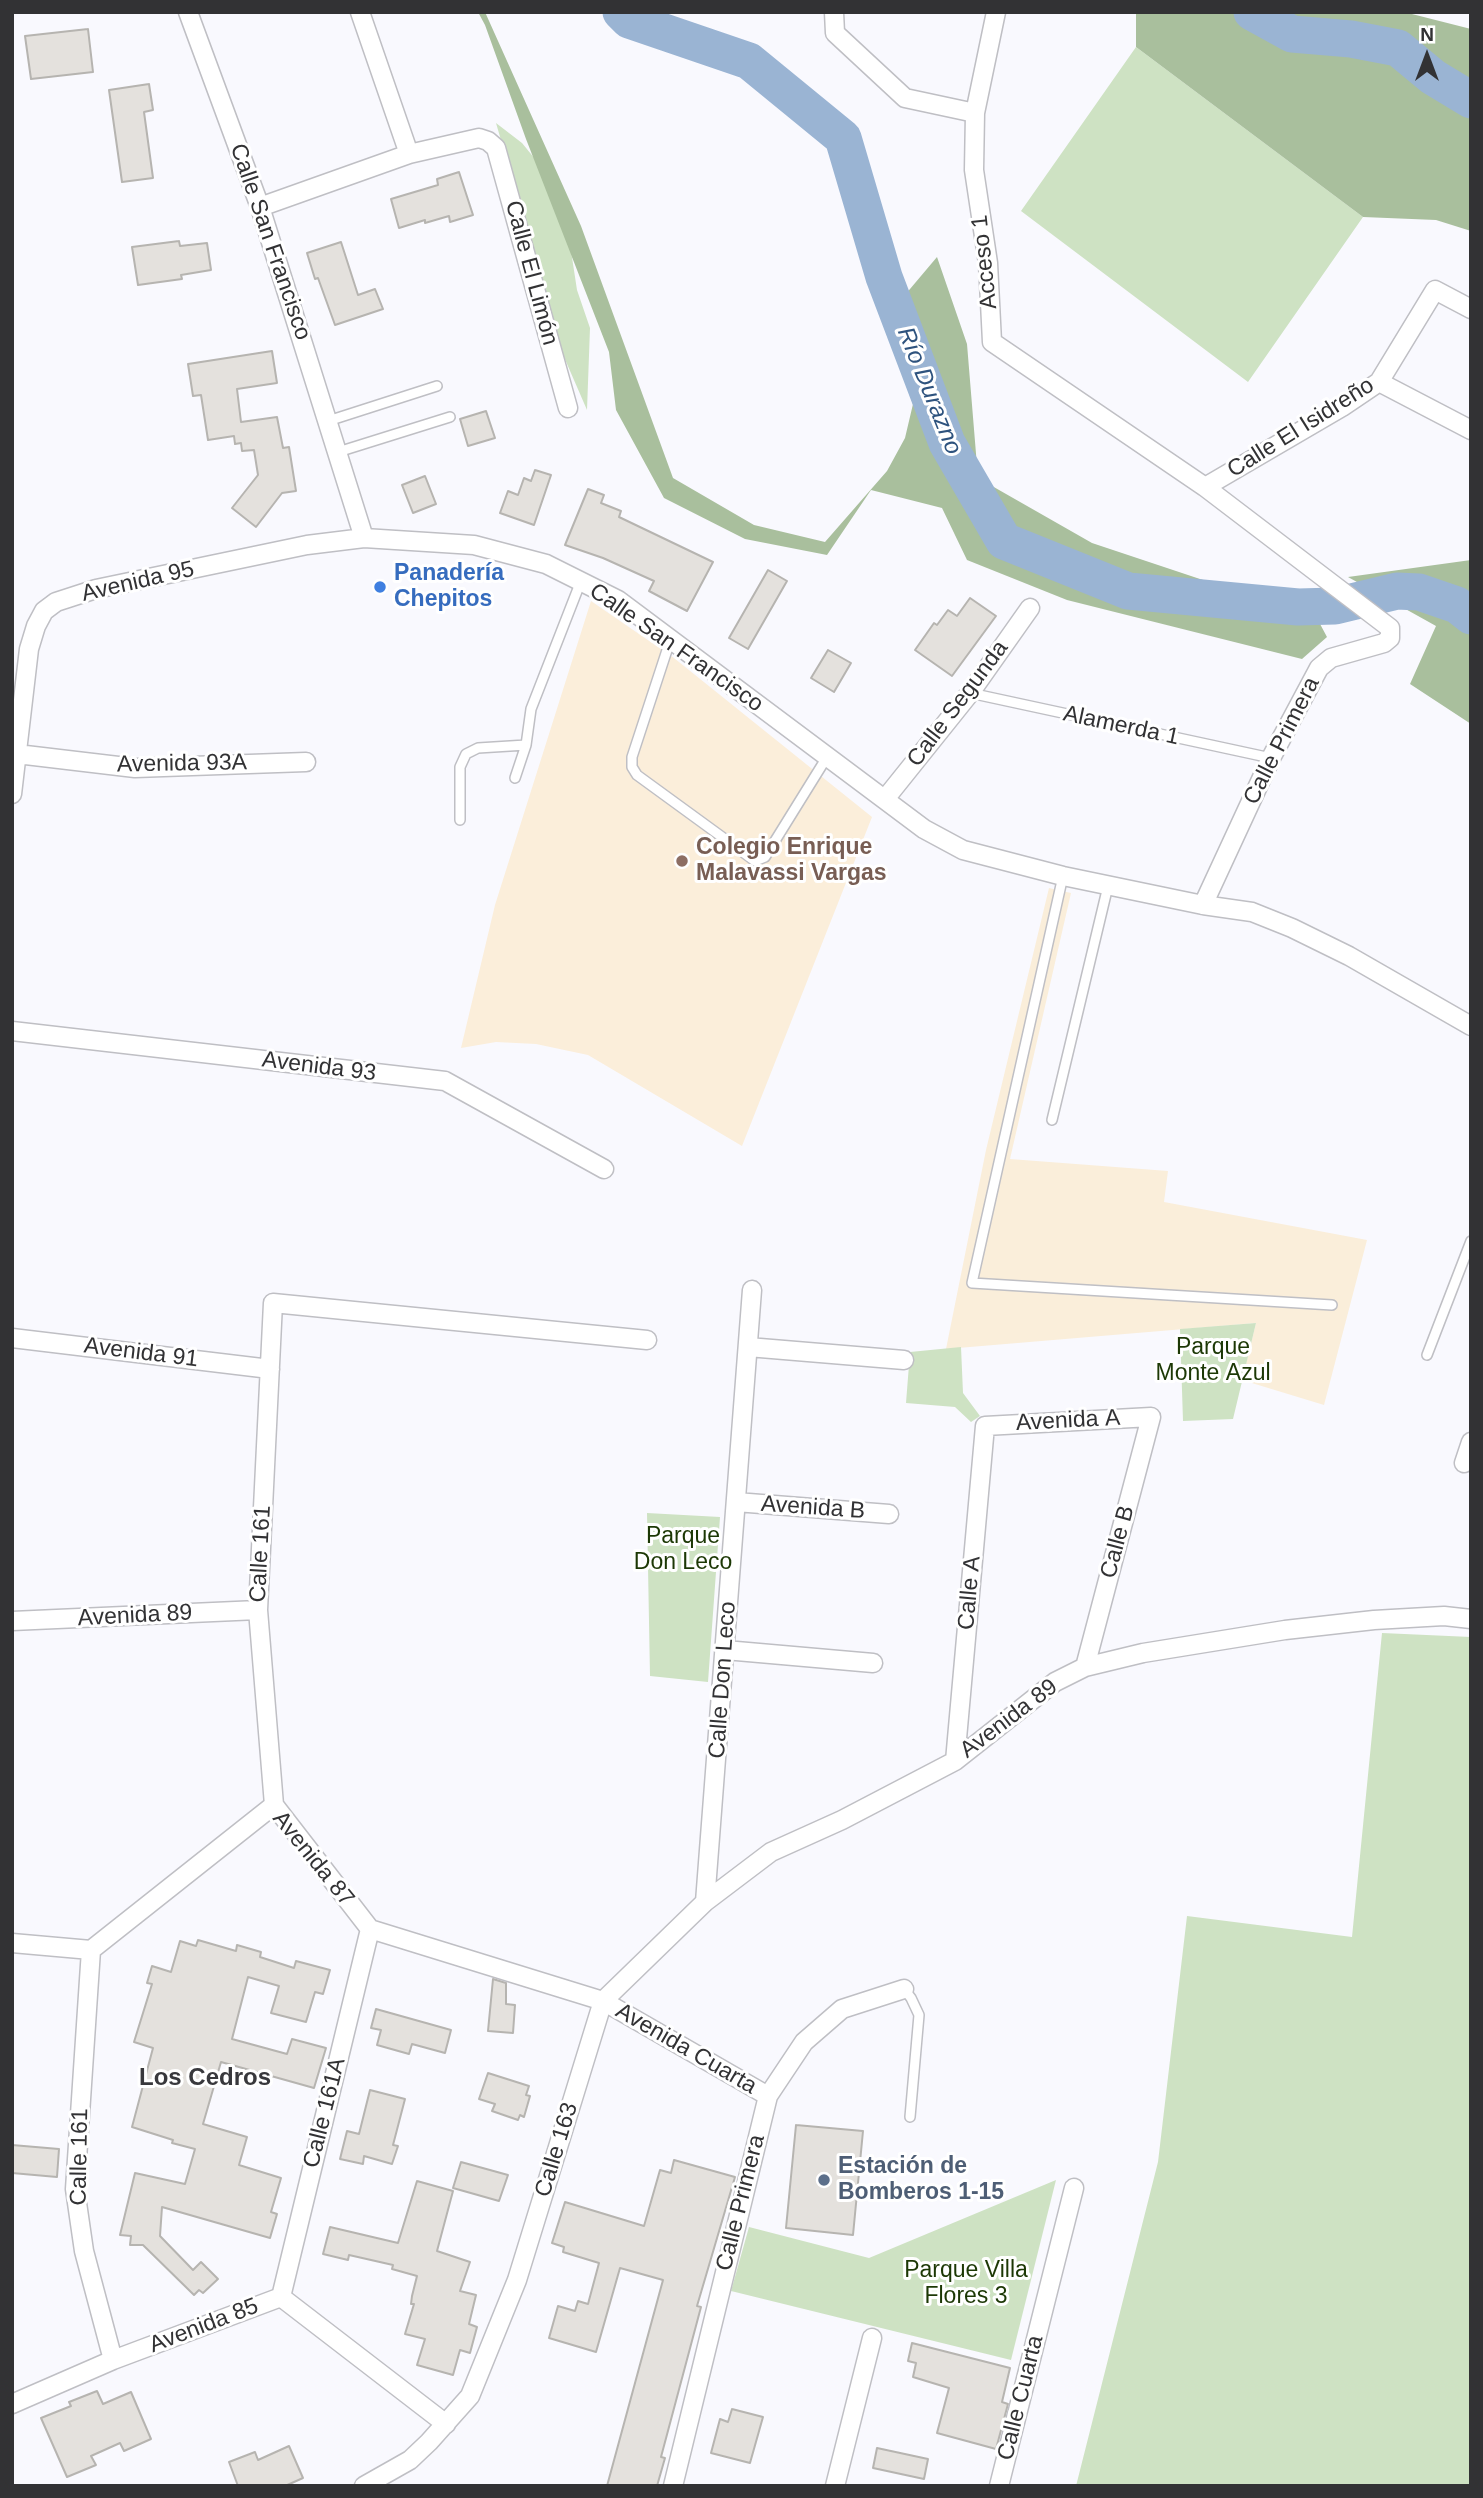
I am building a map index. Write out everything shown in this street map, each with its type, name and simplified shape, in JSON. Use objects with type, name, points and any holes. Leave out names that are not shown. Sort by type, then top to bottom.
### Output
[{"type":"street","name":"Calle San Francisco","points":[[188,12],[260,206],[364,538],[474,545],[546,564],[618,600],[924,829],[962,850],[1108,886],[1252,912],[1349,956],[1471,1026]]},
{"type":"street","points":[[260,206],[409,154],[360,12]]},
{"type":"street","points":[[834,12],[835,33],[905,98],[975,113],[996,12]]},
{"type":"street","name":"Acceso 1","points":[[975,113],[974,170],[988,263],[992,342],[1205,487]]},
{"type":"street","name":"Calle El Limón","points":[[409,154],[479,138],[496,148],[568,408]]},
{"type":"street","name":"Calle El Isidreño","points":[[1205,487],[1380,382],[1435,290],[1471,309]]},
{"type":"street","points":[[1380,382],[1471,430]]},
{"type":"street","name":"Calle Primera","points":[[1203,905],[1271,758],[1319,668],[1331,658],[1384,643],[1390,638],[1390,628],[1205,487]]},
{"type":"street","name":"Avenida 95","points":[[12,794],[17,754],[16,729],[29,649],[44,611],[56,603],[96,589],[293,548],[364,538]]},
{"type":"street","name":"Calle Segunda","points":[[885,799],[970,693],[1030,608]]},
{"type":"street","name":"Avenida 93A","points":[[17,754],[135,768],[306,762]]},
{"type":"street","name":"Avenida 93","points":[[12,1031],[445,1081],[604,1168]]},
{"type":"street","name":"Calle Don Leco","points":[[705,1902],[752,1290]]},
{"type":"street","name":"Calle 161","points":[[274,1805],[258,1610],[273,1303],[647,1340]]},
{"type":"street","name":"Avenida 91","points":[[12,1338],[270,1368]]},
{"type":"street","points":[[748,1347],[904,1360]]},
{"type":"street","name":"Avenida A","points":[[985,1426],[1151,1417]]},
{"type":"street","name":"Calle B","points":[[1085,1667],[1151,1417]]},
{"type":"street","name":"Calle A","points":[[955,1761],[985,1426]]},
{"type":"street","points":[[1464,1463],[1471,1442]]},
{"type":"street","name":"Avenida B","points":[[736,1502],[889,1514]]},
{"type":"street","name":"Avenida 89","points":[[12,1622],[258,1610]]},
{"type":"street","name":"Avenida 89","points":[[705,1902],[771,1852],[842,1820],[955,1761],[1055,1682],[1085,1667],[1143,1653],[1284,1630],[1444,1616],[1471,1619]]},
{"type":"street","points":[[725,1650],[873,1663]]},
{"type":"street","name":"Avenida 87","points":[[91,1950],[274,1805],[370,1930],[603,2001]]},
{"type":"street","name":"Calle 163","points":[[364,2486],[410,2460],[470,2396],[517,2280],[603,2001],[705,1902]]},
{"type":"street","name":"Calle 161A","points":[[281,2297],[370,1930]]},
{"type":"street","points":[[12,1943],[91,1950]]},
{"type":"street","name":"Calle 161","points":[[91,1950],[75,2189],[84,2251],[113,2360]]},
{"type":"street","name":"Calle Primera","points":[[673,2486],[768,2096],[804,2042],[842,2009],[904,1989]]},
{"type":"street","name":"Avenida Cuarta","points":[[603,2001],[768,2096]]},
{"type":"street","name":"Calle Cuarta","points":[[999,2486],[1074,2189]]},
{"type":"street","name":"Avenida 85","points":[[12,2404],[113,2360],[281,2297],[446,2424]]},
{"type":"street","points":[[835,2486],[872,2338]]},
{"type":"lane","points":[[328,421],[437,386]]},
{"type":"lane","points":[[338,452],[450,417]]},
{"type":"lane","points":[[515,778],[526,745],[531,709],[581,581]]},
{"type":"lane","points":[[670,641],[632,757],[632,767],[637,775],[755,861],[761,860],[827,757]]},
{"type":"lane","name":"Alamerda 1","points":[[970,693],[1271,758]]},
{"type":"lane","points":[[460,820],[460,767],[466,754],[478,748],[526,745]]},
{"type":"lane","points":[[1063,876],[972,1283],[1332,1304]]},
{"type":"lane","points":[[1052,1120],[1108,886]]},
{"type":"lane","points":[[1427,1355],[1471,1241]]},
{"type":"lane","points":[[904,1989],[919,2015],[910,2117]]},
{"type":"shaded area","name":"Colegio Enrique Malavassi Vargas","points":[[591,601],[674,658],[872,817],[742,1146],[588,1055],[536,1044],[496,1042],[461,1048],[495,905]]},
{"type":"shaded area","points":[[1049,888],[1071,893],[1010,1159],[1168,1171],[1164,1202],[1367,1240],[1324,1405],[1242,1380],[1256,1323],[946,1349],[986,1150]]},
{"type":"green space","points":[[478,12],[485,12],[581,226],[673,478],[754,525],[825,542],[887,471],[905,438],[913,404],[883,321],[937,257],[967,344],[978,478],[1092,543],[1212,583],[1304,594],[1327,637],[1302,659],[1067,600],[967,560],[942,508],[871,490],[827,555],[745,539],[664,498],[616,410],[609,352]]},
{"type":"green space","points":[[1136,12],[1404,12],[1471,29],[1471,231],[1436,220],[1363,217],[1136,47]]},
{"type":"green space","points":[[1136,47],[1363,217],[1248,382],[1021,211]]},
{"type":"green space","points":[[496,123],[522,143],[562,192],[577,290],[590,328],[587,410],[564,357]]},
{"type":"green space","points":[[1471,560],[1471,724],[1410,684],[1436,626],[1348,577]]},
{"type":"green space","name":"Parque Monte Azul","points":[[1256,1323],[1233,1419],[1183,1421],[1180,1329]]},
{"type":"green space","points":[[961,1347],[963,1393],[980,1416],[971,1422],[955,1407],[906,1403],[910,1352]]},
{"type":"green space","name":"Parque Don Leco","points":[[647,1513],[720,1517],[708,1682],[650,1676]]},
{"type":"green space","points":[[1382,1633],[1471,1637],[1471,2486],[1076,2486],[1158,2162],[1187,1916],[1352,1937]]},
{"type":"green space","name":"Parque Villa Flores 3","points":[[1056,2180],[1011,2360],[731,2291],[749,2227],[869,2258]]},
{"type":"building","points":[[88,29],[93,72],[31,79],[25,36]]},
{"type":"building","points":[[149,84],[153,110],[144,112],[153,178],[122,182],[109,90]]},
{"type":"building","points":[[459,172],[473,215],[450,222],[449,216],[425,223],[425,220],[399,228],[391,199],[438,185],[437,179]]},
{"type":"building","points":[[179,241],[180,246],[207,243],[211,270],[181,275],[182,279],[138,285],[132,247]]},
{"type":"building","points":[[341,242],[358,295],[375,289],[383,309],[335,325],[307,253]]},
{"type":"building","points":[[272,351],[277,383],[237,389],[241,422],[277,417],[283,448],[289,447],[296,491],[282,493],[256,527],[232,508],[258,475],[254,450],[242,451],[241,443],[235,444],[234,436],[208,440],[201,395],[193,396],[188,364]]},
{"type":"building","points":[[486,411],[495,438],[468,446],[460,419]]},
{"type":"building","points":[[535,470],[551,475],[534,525],[500,513],[508,491],[518,495],[524,478],[531,481]]},
{"type":"building","points":[[425,476],[436,504],[413,513],[402,485]]},
{"type":"building","points":[[588,489],[604,495],[601,503],[621,511],[619,517],[713,562],[687,611],[649,591],[654,581],[603,558],[565,545]]},
{"type":"building","points":[[768,570],[787,581],[748,649],[729,638]]},
{"type":"building","points":[[970,598],[996,616],[952,676],[915,650],[934,623],[937,625],[948,610],[957,616]]},
{"type":"building","points":[[828,650],[851,663],[834,692],[811,678]]},
{"type":"building","points":[[198,1940],[236,1951],[237,1945],[261,1952],[260,1957],[294,1968],[296,1961],[330,1970],[323,1994],[315,1992],[306,2022],[271,2013],[279,1986],[248,1977],[232,2039],[287,2054],[292,2039],[326,2048],[314,2088],[221,2062],[203,2124],[247,2137],[239,2165],[281,2178],[271,2212],[277,2214],[270,2238],[162,2207],[160,2236],[193,2270],[201,2262],[218,2279],[203,2293],[199,2290],[194,2295],[143,2245],[130,2245],[131,2236],[120,2235],[135,2173],[185,2184],[195,2149],[132,2127],[153,2048],[134,2042],[152,1984],[147,1983],[152,1966],[171,1972],[180,1941],[196,1946]]},
{"type":"building","points":[[493,1979],[506,1983],[506,2004],[515,2005],[513,2033],[488,2031]]},
{"type":"building","points":[[376,2009],[451,2030],[445,2053],[412,2044],[409,2054],[377,2045],[381,2030],[371,2028]]},
{"type":"building","points":[[488,2073],[529,2086],[526,2095],[530,2096],[524,2117],[520,2115],[518,2120],[492,2111],[495,2104],[479,2099]]},
{"type":"building","points":[[370,2090],[405,2099],[393,2145],[398,2146],[392,2164],[364,2156],[363,2164],[340,2159],[347,2131],[359,2134]]},
{"type":"building","name":"Estación de Bomberos 1-15","points":[[796,2125],[863,2131],[853,2235],[786,2228]]},
{"type":"building","points":[[12,2145],[59,2149],[57,2177],[12,2173]]},
{"type":"building","points":[[674,2160],[735,2177],[697,2306],[701,2307],[661,2457],[665,2458],[657,2486],[607,2486],[663,2280],[620,2268],[596,2352],[549,2338],[558,2306],[575,2311],[578,2301],[588,2304],[599,2263],[563,2252],[564,2247],[552,2243],[565,2202],[644,2226],[660,2170],[671,2173]]},
{"type":"building","points":[[461,2162],[508,2175],[499,2201],[453,2188]]},
{"type":"building","points":[[417,2181],[453,2191],[437,2251],[470,2262],[460,2291],[476,2295],[469,2324],[477,2327],[470,2353],[460,2350],[453,2375],[417,2365],[425,2339],[405,2334],[414,2304],[411,2304],[417,2276],[392,2269],[393,2265],[349,2255],[348,2260],[323,2254],[330,2227],[398,2243]]},
{"type":"building","points":[[912,2343],[1010,2368],[1002,2402],[1008,2404],[996,2449],[937,2433],[949,2388],[913,2377],[916,2363],[908,2361]]},
{"type":"building","points":[[97,2391],[103,2404],[131,2392],[151,2439],[124,2451],[120,2443],[91,2456],[96,2465],[67,2477],[41,2418],[71,2406],[69,2402]]},
{"type":"building","points":[[732,2409],[763,2417],[750,2463],[711,2453],[720,2419],[728,2422]]},
{"type":"building","points":[[289,2446],[303,2478],[285,2486],[238,2486],[229,2462],[255,2452],[258,2460]]},
{"type":"building","points":[[877,2448],[928,2459],[924,2479],[873,2468]]},
{"type":"waterway","name":"Río Durazno","points":[[621,12],[629,20],[749,61],[843,138],[884,277],[947,443],[1004,541],[1128,591],[1298,607],[1335,606],[1397,591],[1419,592],[1457,605],[1471,616]]},
{"type":"waterway","points":[[1252,12],[1292,34],[1351,39],[1398,48],[1433,77],[1471,100]]},
{"type":"place","name":"Panadería Chepitos","points":[[380,587]]},
{"type":"place","name":"Colegio Enrique Malavassi Vargas","points":[[682,861]]},
{"type":"place","name":"Estación de Bomberos 1-15","points":[[824,2180]]},
{"type":"district","name":"Los Cedros","points":[[205,2078]]}]
